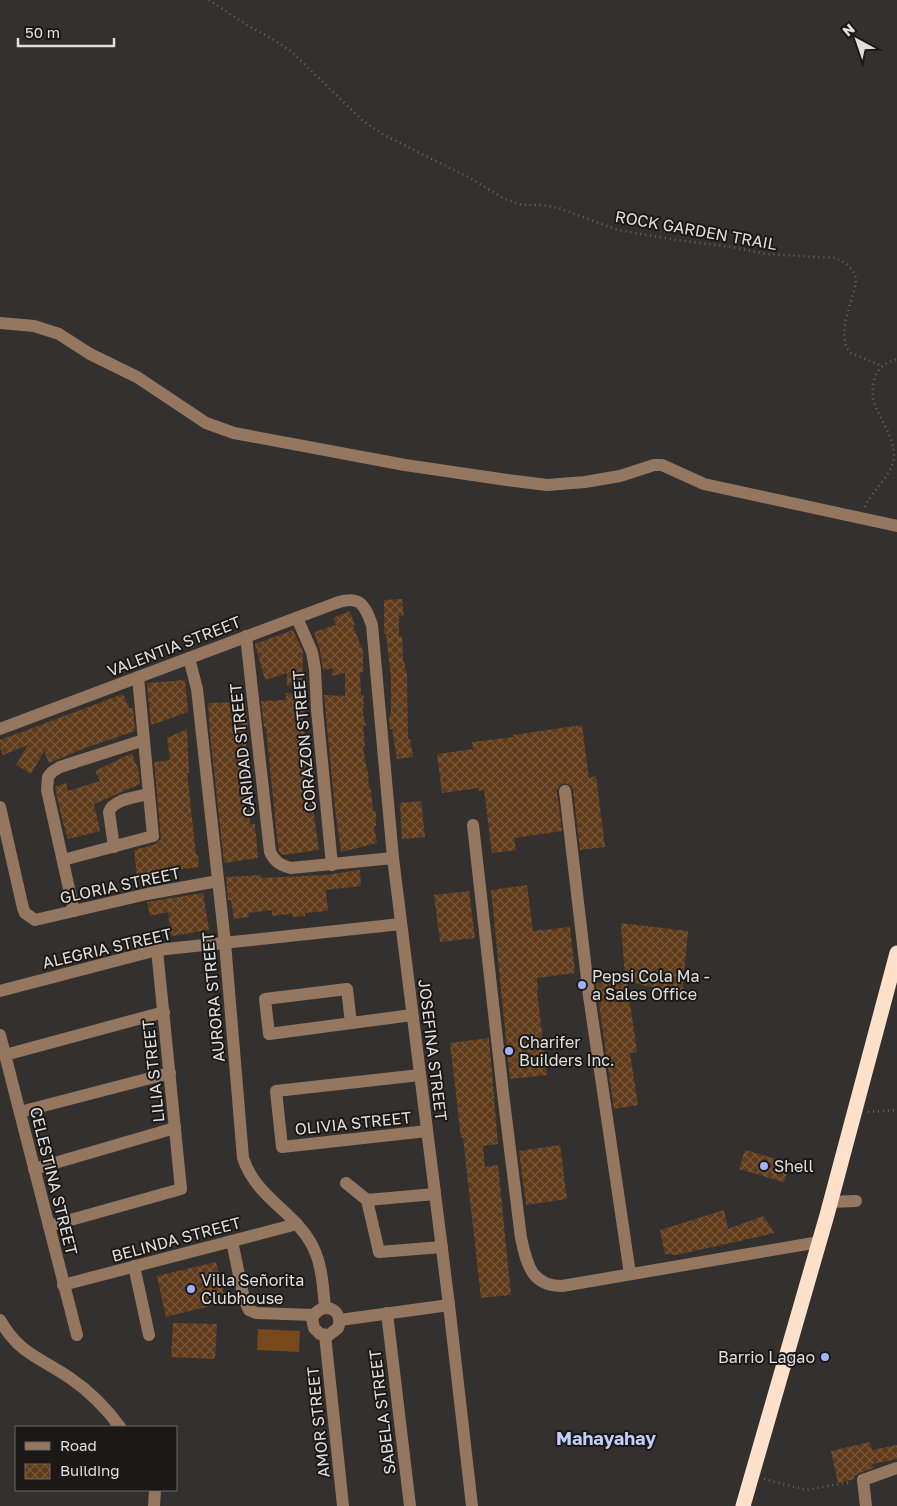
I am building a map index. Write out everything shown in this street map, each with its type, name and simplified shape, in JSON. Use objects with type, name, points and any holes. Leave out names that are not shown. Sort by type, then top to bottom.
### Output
[{"type":"highway","points":[[743,1506],[819,1242],[897,953]]},
{"type":"street","points":[[0,323],[34,326],[59,334],[90,354],[137,377],[206,423],[234,432],[405,465],[547,485],[584,482],[620,476],[654,465],[662,465],[704,484],[897,526]]},
{"type":"street","name":"VALENTIA STREET","points":[[0,730],[348,599],[354,599],[359,602]]},
{"type":"street","name":"JOSEFINA STREET","points":[[359,602],[364,607],[372,625],[393,858],[472,1506]]},
{"type":"street","name":"CORAZON STREET","points":[[297,618],[312,652],[315,670],[332,865]]},
{"type":"street","name":"CARIDAD STREET","points":[[246,636],[270,852],[280,865],[291,868],[332,865]]},
{"type":"street","name":"AURORA STREET","points":[[189,658],[197,688],[225,942],[243,1158],[254,1182],[296,1224],[312,1245],[317,1256],[325,1307]]},
{"type":"street","points":[[62,860],[153,836],[138,677]]},
{"type":"street","points":[[74,910],[47,790],[48,777],[52,772],[66,765],[144,740]]},
{"type":"street","points":[[565,791],[589,996],[630,1274]]},
{"type":"street","points":[[114,847],[108,812],[110,808],[120,802],[149,794]]},
{"type":"street","name":"GLORIA STREET","points":[[0,807],[23,908],[25,914],[35,920],[147,894],[218,881]]},
{"type":"street","points":[[473,825],[503,1093],[525,1257],[532,1272],[540,1282],[551,1286],[562,1286],[819,1242]]},
{"type":"street","points":[[332,865],[393,858]]},
{"type":"street","name":"ALEGRIA STREET","points":[[0,992],[157,950],[401,924]]},
{"type":"street","name":"LILIA STREET","points":[[49,1226],[181,1189],[157,950]]},
{"type":"street","points":[[351,1023],[347,989],[265,999],[269,1034],[412,1015]]},
{"type":"street","points":[[5,1055],[164,1012]]},
{"type":"street","name":"CELESTINA STREET","points":[[0,1035],[76,1336]]},
{"type":"street","points":[[20,1112],[170,1073]]},
{"type":"street","name":"OLIVIA STREET","points":[[420,1075],[276,1090],[282,1147],[427,1131]]},
{"type":"street","points":[[34,1170],[175,1128]]},
{"type":"street","points":[[346,1183],[367,1200],[379,1252],[442,1248]]},
{"type":"street","points":[[367,1200],[435,1194]]},
{"type":"street","points":[[830,1202],[856,1201]]},
{"type":"street","name":"BELINDA STREET","points":[[64,1285],[296,1224]]},
{"type":"street","points":[[232,1241],[244,1299],[249,1310],[256,1313],[314,1315]]},
{"type":"street","points":[[134,1266],[149,1335]]},
{"type":"street","points":[[340,1320],[449,1305]]},
{"type":"street","points":[[325,1307],[336,1312],[340,1320],[336,1331],[325,1335],[317,1332],[312,1319],[318,1310],[325,1307]]},
{"type":"street","name":"SABELA STREET","points":[[387,1313],[410,1506]]},
{"type":"street","points":[[0,1320],[7,1333],[20,1347],[70,1378],[88,1392],[119,1426]]},
{"type":"street","name":"AMOR STREET","points":[[325,1335],[343,1506]]},
{"type":"street","points":[[866,1506],[863,1480],[897,1468]]},
{"type":"street","points":[[154,1506],[155,1491]]},
{"type":"path","name":"ROCK GARDEN TRAIL","points":[[209,0],[247,25],[276,40],[293,53],[363,121],[384,135],[468,177],[504,199],[522,205],[542,205],[559,208],[618,230],[732,247],[765,254],[836,258],[848,265],[855,274],[856,283],[845,322],[844,337],[846,347],[851,353],[882,366]]},
{"type":"path","points":[[860,518],[873,492],[886,476],[895,457],[892,442],[875,407],[871,390],[875,376],[882,366],[897,359]]},
{"type":"path","points":[[854,1114],[897,1110]]},
{"type":"path","points":[[776,1482],[806,1490],[863,1480]]},
{"type":"shaded area","points":[[258,1329],[300,1331],[299,1352],[257,1350]]},
{"type":"building","points":[[402,599],[404,616],[399,616],[399,636],[402,636],[403,658],[407,675],[408,739],[410,739],[413,757],[397,759],[392,729],[390,729],[391,678],[386,634],[384,634],[384,600]]},
{"type":"building","points":[[350,611],[355,625],[353,626],[363,651],[363,672],[360,672],[361,695],[364,695],[363,714],[366,725],[363,726],[365,746],[363,747],[373,811],[376,811],[376,826],[374,826],[377,843],[341,852],[324,695],[345,696],[345,673],[332,676],[333,668],[323,670],[320,650],[314,632],[336,625],[333,618]]},
{"type":"building","points":[[293,630],[303,652],[302,683],[287,686],[287,673],[265,680],[255,644]]},
{"type":"building","points":[[185,680],[188,712],[151,725],[147,683]]},
{"type":"building","points":[[286,693],[301,694],[301,701],[304,701],[305,716],[303,716],[308,796],[311,795],[319,850],[282,855],[279,851],[266,727],[264,727],[261,701],[286,700]]},
{"type":"building","points":[[123,694],[129,708],[133,708],[135,731],[85,748],[49,763],[44,751],[31,774],[16,765],[28,745],[3,755],[0,748],[0,740]]},
{"type":"building","points":[[245,702],[248,728],[245,728],[247,766],[250,765],[251,776],[249,776],[248,780],[250,824],[255,824],[258,858],[224,863],[208,703]]},
{"type":"building","points":[[582,725],[589,778],[596,776],[605,847],[580,850],[573,790],[571,786],[565,783],[560,785],[557,791],[562,831],[514,838],[516,850],[492,853],[484,790],[479,791],[479,788],[442,793],[437,754],[473,749],[472,742]]},
{"type":"building","points":[[187,729],[189,773],[187,773],[199,867],[137,876],[134,850],[156,844],[161,839],[154,762],[170,760],[167,738]]},
{"type":"building","points":[[132,753],[138,769],[140,784],[94,804],[100,831],[68,839],[55,787],[66,783],[68,791],[100,781],[95,771]]},
{"type":"building","points":[[421,801],[425,837],[402,839],[400,803]]},
{"type":"building","points":[[360,870],[361,886],[326,890],[328,911],[305,913],[305,916],[293,917],[292,914],[272,916],[272,910],[248,913],[249,917],[234,919],[231,900],[228,900],[226,877],[261,875],[262,878],[325,875]]},
{"type":"building","points":[[527,885],[533,931],[570,927],[575,973],[537,978],[547,1075],[510,1079],[491,890]]},
{"type":"building","points":[[469,891],[475,938],[440,942],[434,895]]},
{"type":"building","points":[[203,893],[209,930],[171,936],[168,912],[150,916],[147,902]]},
{"type":"building","points":[[621,923],[688,931],[682,995],[627,981],[637,1052],[630,1053],[638,1105],[614,1109],[596,983],[625,978]]},
{"type":"building","points":[[489,1038],[498,1144],[483,1146],[485,1167],[498,1165],[511,1295],[481,1298],[450,1043]]},
{"type":"building","points":[[560,1145],[567,1199],[526,1205],[519,1151]]},
{"type":"building","name":"Shell","points":[[745,1150],[790,1163],[784,1182],[739,1169]]},
{"type":"building","points":[[724,1210],[728,1229],[763,1216],[775,1233],[676,1255],[665,1254],[660,1230]]},
{"type":"building","name":"Villa Señorita Clubhouse","points":[[216,1262],[226,1302],[166,1317],[157,1276]]},
{"type":"building","points":[[173,1323],[217,1324],[215,1359],[171,1357]]},
{"type":"building","points":[[870,1442],[872,1450],[897,1445],[897,1459],[872,1464],[873,1468],[854,1476],[855,1479],[838,1483],[831,1451]]},
{"type":"place","name":"Pepsi Cola Ma - a Sales Office","points":[[582,985]]},
{"type":"place","name":"Charifer Builders Inc.","points":[[509,1051]]},
{"type":"place","name":"Shell","points":[[764,1166]]},
{"type":"place","name":"Villa Señorita Clubhouse","points":[[191,1289]]},
{"type":"place","name":"Barrio Lagao","points":[[825,1357]]},
{"type":"district","name":"Mahayahay","points":[[606,1439]]}]
